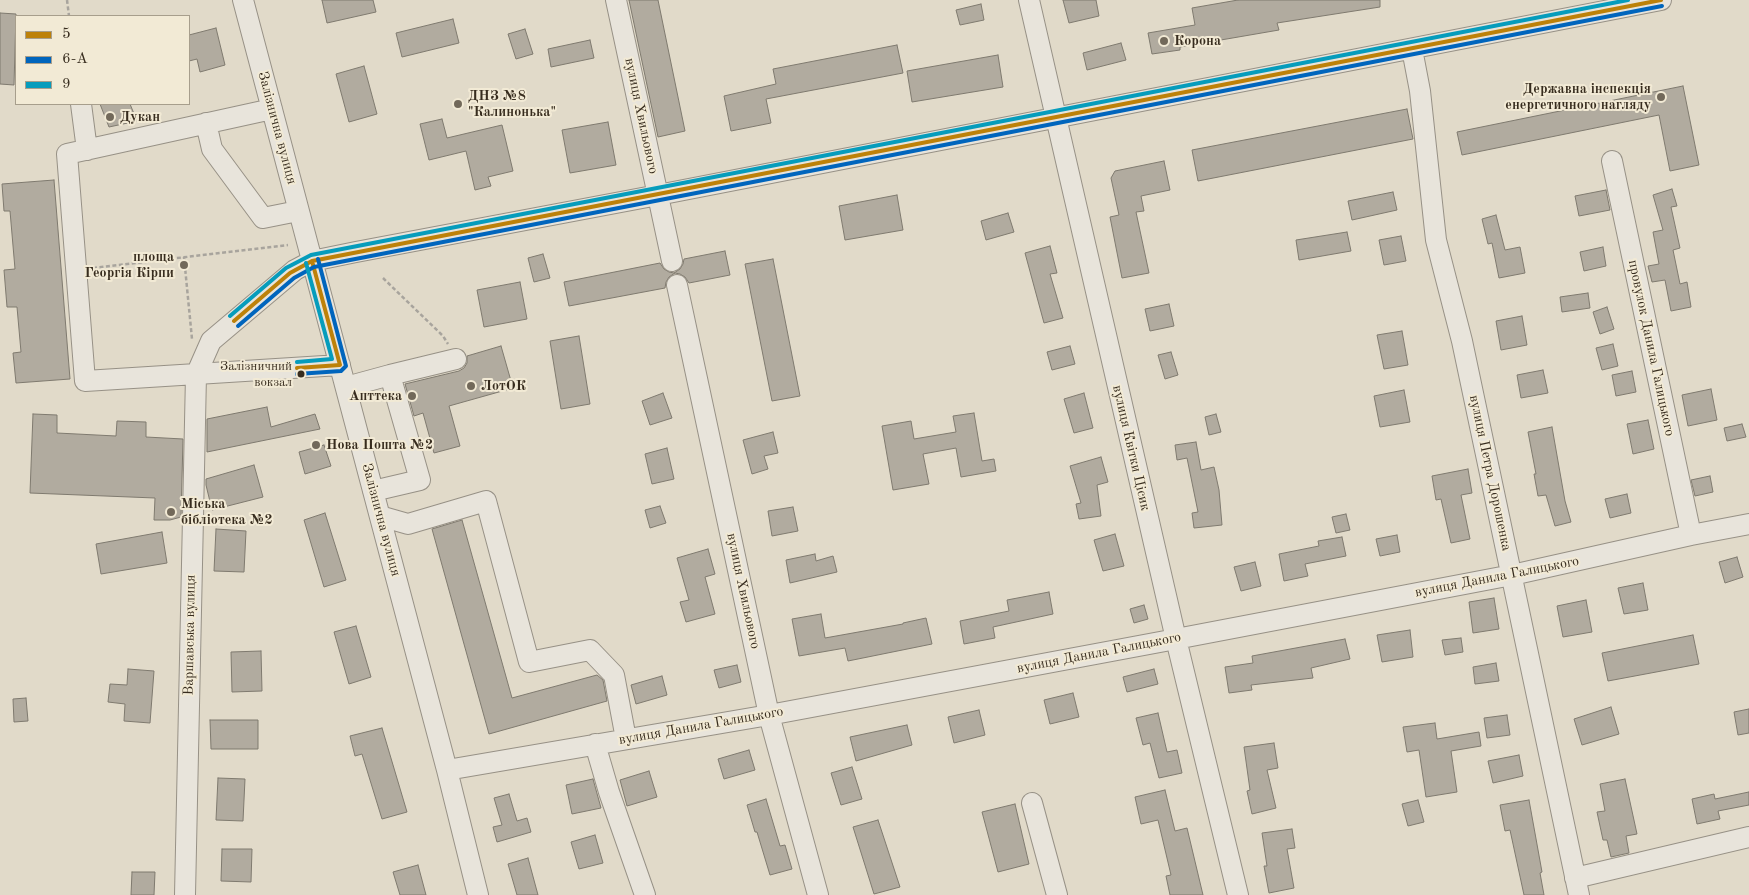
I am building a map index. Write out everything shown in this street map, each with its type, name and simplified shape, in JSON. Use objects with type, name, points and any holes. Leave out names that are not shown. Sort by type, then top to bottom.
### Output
[{"type":"street","name":"Залізнична вулиця","points":[[243,0],[447,770],[478,895]]},
{"type":"street","name":"вулиця Хвильового","points":[[616,0],[672,261]]},
{"type":"street","name":"вулиця Квітки Цісик","points":[[1029,0],[1176,639],[1238,895]]},
{"type":"street","points":[[196,375],[211,341],[290,273],[312,261],[1661,0]]},
{"type":"street","name":"вулиця Петра Дорошенка","points":[[1412,49],[1420,91],[1436,240],[1462,341],[1577,886]]},
{"type":"street","points":[[81,105],[87,150]]},
{"type":"street","points":[[272,109],[67,154],[85,381],[340,365]]},
{"type":"street","points":[[206,123],[212,149],[263,218],[298,211]]},
{"type":"street","name":"провулок Данила Галицького","points":[[1612,160],[1691,535]]},
{"type":"street","name":"вулиця Хвильового","points":[[677,286],[769,715],[818,895]]},
{"type":"street","points":[[346,387],[456,359]]},
{"type":"street","name":"Варшавська вулиця","points":[[185,895],[196,375]]},
{"type":"street","points":[[373,490],[420,480],[390,375]]},
{"type":"street","points":[[380,516],[408,524],[486,501],[529,662],[590,650],[614,675],[626,739]]},
{"type":"street","name":"вулиця Данила Галицького","points":[[447,770],[769,715],[1176,639],[1512,575],[1749,524]]},
{"type":"street","points":[[595,744],[609,792],[645,895]]},
{"type":"street","points":[[1032,803],[1057,895]]},
{"type":"street","points":[[1577,886],[1749,837]]},
{"type":"path","points":[[67,0],[70,15]]},
{"type":"path","points":[[76,270],[288,245]]},
{"type":"path","points":[[184,257],[193,346]]},
{"type":"path","points":[[383,278],[443,336],[456,359]]},
{"type":"building","points":[[322,0],[373,0],[376,12],[327,23]]},
{"type":"building","points":[[629,0],[658,0],[685,131],[658,137]]},
{"type":"building","points":[[1063,0],[1096,0],[1099,16],[1069,23]]},
{"type":"building","points":[[1238,0],[1380,0],[1380,7],[1277,23],[1279,30],[1180,47],[1180,50],[1152,54],[1148,33],[1195,25],[1192,8]]},
{"type":"building","points":[[981,4],[984,20],[960,25],[956,10]]},
{"type":"building","points":[[0,13],[16,14],[14,85],[0,84]]},
{"type":"building","points":[[453,19],[459,43],[402,57],[396,33]]},
{"type":"building","points":[[216,28],[225,65],[200,72],[197,59],[190,61],[190,35]]},
{"type":"building","points":[[525,29],[533,54],[516,59],[508,34]]},
{"type":"building","points":[[590,40],[594,58],[551,67],[548,49]]},
{"type":"building","points":[[1121,43],[1126,60],[1087,70],[1083,53]]},
{"type":"building","points":[[897,45],[903,73],[766,99],[771,123],[731,131],[724,96],[776,84],[773,69]]},
{"type":"building","points":[[998,55],[1003,87],[912,102],[907,71]]},
{"type":"building","points":[[364,66],[377,114],[349,122],[336,74]]},
{"type":"building","points":[[1683,86],[1699,165],[1670,171],[1659,115],[1462,155],[1457,132]]},
{"type":"building","points":[[100,105],[130,105],[137,121],[109,127]]},
{"type":"building","points":[[1407,109],[1413,139],[1198,181],[1192,150]]},
{"type":"building","points":[[442,119],[447,138],[502,125],[513,171],[488,177],[491,186],[475,190],[466,151],[429,160],[420,124]]},
{"type":"building","points":[[608,122],[616,165],[570,173],[562,130]]},
{"type":"building","points":[[1164,161],[1170,190],[1141,196],[1144,211],[1136,212],[1149,273],[1122,278],[1110,217],[1119,215],[1111,178],[1115,171]]},
{"type":"building","points":[[54,180],[70,379],[16,383],[13,353],[21,352],[17,307],[7,307],[4,270],[15,269],[10,211],[4,211],[2,184]]},
{"type":"building","points":[[1672,189],[1677,206],[1671,207],[1680,248],[1673,250],[1680,284],[1687,282],[1691,307],[1671,311],[1665,280],[1652,282],[1648,266],[1659,264],[1653,232],[1663,230],[1653,195]]},
{"type":"building","points":[[1606,190],[1610,210],[1579,216],[1575,196]]},
{"type":"building","points":[[1393,192],[1397,210],[1352,220],[1348,201]]},
{"type":"building","points":[[897,195],[903,230],[845,240],[839,206]]},
{"type":"building","points":[[1008,213],[1014,232],[986,240],[981,221]]},
{"type":"building","points":[[1496,215],[1505,250],[1520,247],[1525,273],[1499,278],[1492,243],[1488,244],[1482,219]]},
{"type":"building","points":[[1347,232],[1351,251],[1299,260],[1296,240]]},
{"type":"building","points":[[1401,236],[1406,261],[1384,265],[1379,240]]},
{"type":"building","points":[[1050,246],[1057,273],[1050,274],[1063,318],[1044,323],[1025,253]]},
{"type":"building","points":[[1603,247],[1606,266],[1584,271],[1580,252]]},
{"type":"building","points":[[725,251],[730,275],[689,283],[685,277],[675,273],[669,277],[665,288],[569,306],[564,282],[660,263],[664,269],[674,273],[680,269],[684,259]]},
{"type":"building","points":[[543,254],[550,278],[534,282],[528,258]]},
{"type":"building","points":[[773,259],[800,396],[772,401],[745,264]]},
{"type":"building","points":[[520,282],[527,319],[484,327],[477,290]]},
{"type":"building","points":[[1588,293],[1590,308],[1562,312],[1560,297]]},
{"type":"building","points":[[1169,304],[1174,326],[1150,331],[1145,309]]},
{"type":"building","points":[[1607,307],[1614,329],[1600,334],[1593,312]]},
{"type":"building","points":[[1522,316],[1527,345],[1501,350],[1496,321]]},
{"type":"building","points":[[1402,331],[1408,365],[1384,369],[1377,335]]},
{"type":"building","points":[[579,336],[590,404],[561,409],[550,341]]},
{"type":"building","points":[[1613,344],[1618,366],[1602,370],[1596,348]]},
{"type":"building","points":[[501,346],[513,388],[449,406],[460,446],[434,453],[423,413],[414,416],[405,384],[459,371],[467,363],[467,356]]},
{"type":"building","points":[[1070,346],[1075,364],[1052,370],[1047,352]]},
{"type":"building","points":[[1171,352],[1178,375],[1165,379],[1158,355]]},
{"type":"building","points":[[1543,370],[1548,393],[1521,398],[1517,375]]},
{"type":"building","points":[[1632,371],[1636,392],[1616,396],[1612,375]]},
{"type":"building","points":[[1711,389],[1717,420],[1688,426],[1682,395]]},
{"type":"building","points":[[1404,390],[1410,422],[1380,427],[1374,396]]},
{"type":"building","points":[[663,393],[672,418],[650,425],[642,401]]},
{"type":"building","points":[[1084,393],[1093,428],[1074,433],[1064,399]]},
{"type":"building","points":[[267,407],[271,427],[315,414],[320,429],[207,452],[207,419]]},
{"type":"building","points":[[974,413],[982,461],[994,459],[996,471],[961,477],[956,448],[923,454],[929,484],[893,490],[882,426],[911,421],[914,439],[956,432],[953,416]]},
{"type":"building","points":[[33,414],[57,415],[57,433],[116,436],[117,421],[146,422],[146,437],[183,439],[181,517],[170,520],[154,520],[155,498],[30,493]]},
{"type":"building","points":[[1216,414],[1221,432],[1209,435],[1205,417]]},
{"type":"building","points":[[1648,420],[1654,449],[1633,454],[1627,424]]},
{"type":"building","points":[[1742,424],[1746,437],[1727,441],[1724,428]]},
{"type":"building","points":[[1552,427],[1565,501],[1571,522],[1555,526],[1546,495],[1538,496],[1528,432]]},
{"type":"building","points":[[773,432],[778,453],[764,456],[768,469],[752,474],[743,440]]},
{"type":"building","points":[[1196,442],[1201,470],[1214,467],[1219,490],[1222,525],[1194,528],[1192,513],[1198,512],[1187,458],[1177,460],[1175,445]]},
{"type":"building","points":[[324,445],[331,466],[305,474],[299,452]]},
{"type":"building","points":[[667,448],[674,479],[652,484],[645,454]]},
{"type":"building","points":[[1101,457],[1108,482],[1097,485],[1101,516],[1079,519],[1076,504],[1081,503],[1070,466]]},
{"type":"building","points":[[254,465],[263,497],[212,510],[206,479]]},
{"type":"building","points":[[1468,469],[1472,493],[1461,495],[1470,539],[1451,543],[1441,499],[1436,500],[1432,476]]},
{"type":"building","points":[[1710,476],[1713,492],[1695,496],[1691,480]]},
{"type":"building","points":[[1627,494],[1631,513],[1610,518],[1605,499]]},
{"type":"building","points":[[660,506],[666,523],[650,528],[645,510]]},
{"type":"building","points":[[793,507],[798,531],[772,536],[768,511]]},
{"type":"building","points":[[325,513],[346,580],[324,587],[304,520]]},
{"type":"building","points":[[1346,514],[1350,530],[1336,533],[1332,517]]},
{"type":"building","points":[[462,520],[512,698],[597,675],[603,680],[607,701],[489,734],[432,529]]},
{"type":"building","points":[[216,529],[246,531],[244,572],[214,571]]},
{"type":"building","points":[[162,532],[167,563],[101,574],[96,544]]},
{"type":"building","points":[[1115,534],[1124,566],[1103,571],[1094,540]]},
{"type":"building","points":[[1397,535],[1400,552],[1380,556],[1376,539]]},
{"type":"building","points":[[1342,537],[1346,556],[1305,564],[1308,576],[1284,581],[1279,554],[1319,546],[1318,541]]},
{"type":"building","points":[[708,549],[715,574],[705,577],[715,614],[686,622],[680,602],[689,600],[677,558]]},
{"type":"building","points":[[815,554],[816,561],[833,556],[837,572],[790,583],[786,560]]},
{"type":"building","points":[[1737,557],[1743,577],[1725,583],[1719,562]]},
{"type":"building","points":[[1255,562],[1261,586],[1241,591],[1234,567]]},
{"type":"building","points":[[1643,583],[1648,610],[1624,614],[1618,588]]},
{"type":"building","points":[[1049,592],[1053,614],[993,627],[995,638],[964,644],[960,621],[1009,611],[1007,600]]},
{"type":"building","points":[[1494,598],[1499,629],[1473,633],[1469,602]]},
{"type":"building","points":[[1586,600],[1592,632],[1563,637],[1557,606]]},
{"type":"building","points":[[1144,605],[1148,619],[1134,623],[1130,609]]},
{"type":"building","points":[[821,614],[825,638],[926,618],[932,644],[848,661],[845,648],[799,656],[792,619]]},
{"type":"building","points":[[356,626],[371,677],[349,684],[334,632]]},
{"type":"building","points":[[1410,630],[1413,657],[1382,662],[1377,635]]},
{"type":"building","points":[[1693,635],[1699,664],[1608,681],[1602,653]]},
{"type":"building","points":[[1461,638],[1463,652],[1445,655],[1442,640]]},
{"type":"building","points":[[1345,639],[1350,659],[1311,668],[1313,678],[1251,685],[1252,690],[1229,693],[1225,667],[1253,663],[1252,656]]},
{"type":"building","points":[[261,651],[262,691],[232,692],[231,652]]},
{"type":"building","points":[[1496,663],[1499,681],[1475,684],[1473,667]]},
{"type":"building","points":[[737,665],[741,682],[719,688],[714,670]]},
{"type":"building","points":[[128,669],[154,671],[150,723],[124,721],[125,704],[108,702],[110,684],[127,685]]},
{"type":"building","points":[[1154,669],[1158,684],[1127,692],[1123,677]]},
{"type":"building","points":[[662,676],[667,695],[636,704],[631,685]]},
{"type":"building","points":[[1073,693],[1079,717],[1050,724],[1044,700]]},
{"type":"building","points":[[26,698],[28,721],[14,722],[13,699]]},
{"type":"building","points":[[1611,707],[1619,734],[1582,745],[1574,719]]},
{"type":"building","points":[[1749,709],[1749,733],[1738,735],[1734,712]]},
{"type":"building","points":[[979,710],[985,735],[954,743],[948,717]]},
{"type":"building","points":[[1158,713],[1167,752],[1177,750],[1182,773],[1159,778],[1150,743],[1143,745],[1136,718]]},
{"type":"building","points":[[1507,715],[1510,735],[1487,738],[1484,718]]},
{"type":"building","points":[[210,720],[258,720],[258,749],[211,749]]},
{"type":"building","points":[[1435,723],[1437,739],[1479,732],[1481,746],[1451,751],[1457,792],[1426,797],[1419,750],[1407,752],[1403,727]]},
{"type":"building","points":[[907,725],[912,745],[856,761],[850,737]]},
{"type":"building","points":[[382,728],[407,812],[382,819],[362,754],[355,756],[350,736]]},
{"type":"building","points":[[1274,743],[1278,768],[1267,770],[1276,808],[1252,814],[1247,791],[1250,790],[1244,747]]},
{"type":"building","points":[[749,750],[755,770],[724,779],[718,759]]},
{"type":"building","points":[[1519,755],[1523,776],[1493,783],[1488,761]]},
{"type":"building","points":[[852,767],[862,799],[841,805],[831,773]]},
{"type":"building","points":[[649,771],[657,797],[627,806],[620,780]]},
{"type":"building","points":[[218,778],[245,779],[243,821],[216,820]]},
{"type":"building","points":[[593,779],[601,808],[572,814],[566,785]]},
{"type":"building","points":[[1625,779],[1637,834],[1626,836],[1629,853],[1611,857],[1607,840],[1603,840],[1597,812],[1605,811],[1600,784]]},
{"type":"building","points":[[1165,790],[1175,831],[1187,828],[1203,895],[1170,895],[1166,876],[1171,875],[1158,820],[1141,824],[1135,797]]},
{"type":"building","points":[[1749,792],[1749,805],[1718,811],[1720,819],[1697,824],[1692,799],[1714,794],[1715,799]]},
{"type":"building","points":[[509,794],[517,821],[527,818],[531,832],[497,842],[493,827],[502,825],[494,798]]},
{"type":"building","points":[[766,799],[780,846],[785,845],[792,869],[770,875],[747,805]]},
{"type":"building","points":[[1418,800],[1424,822],[1408,826],[1402,804]]},
{"type":"building","points":[[1529,800],[1542,872],[1540,873],[1544,895],[1524,895],[1510,830],[1505,831],[1500,805]]},
{"type":"building","points":[[1015,804],[1029,864],[998,872],[982,812]]},
{"type":"building","points":[[878,820],[900,887],[874,894],[853,827]]},
{"type":"building","points":[[1292,829],[1295,848],[1287,849],[1294,888],[1269,893],[1264,866],[1267,866],[1262,833]]},
{"type":"building","points":[[595,835],[603,863],[579,869],[571,842]]},
{"type":"building","points":[[222,849],[252,849],[251,882],[221,881]]},
{"type":"building","points":[[528,858],[538,895],[517,895],[508,864]]},
{"type":"building","points":[[418,865],[426,895],[400,895],[393,872]]},
{"type":"building","points":[[132,872],[155,872],[154,895],[131,895]]},
{"type":"transit line","name":"9","points":[[230,316],[286,268],[311,255],[1628,0]]},
{"type":"transit line","name":"5","points":[[234,321],[290,273],[312,261],[1661,0]]},
{"type":"transit line","name":"6-А","points":[[238,326],[294,278],[314,267],[1662,6]]},
{"type":"transit line","name":"6-А","points":[[297,374],[341,371],[346,366],[318,259]]},
{"type":"transit line","name":"5","points":[[297,368],[340,365],[312,261]]},
{"type":"transit line","name":"9","points":[[297,362],[332,359],[306,263]]},
{"type":"place","name":"Корона","points":[[1164,41]]},
{"type":"place","name":"Державна інспекція енергетичного нагляду","points":[[1661,97]]},
{"type":"place","name":"ДНЗ №8 \"Калинонька\"","points":[[458,104]]},
{"type":"place","name":"Дукан","points":[[110,117]]},
{"type":"place","name":"площа Георгія Кірпи","points":[[184,265]]},
{"type":"place","name":"Залізничний вокзал","points":[[301,374]]},
{"type":"place","name":"ЛотОК","points":[[471,386]]},
{"type":"place","name":"Апттека","points":[[412,396]]},
{"type":"place","name":"Нова Пошта №2","points":[[316,445]]},
{"type":"place","name":"Міська бібліотека №2","points":[[171,512]]}]
